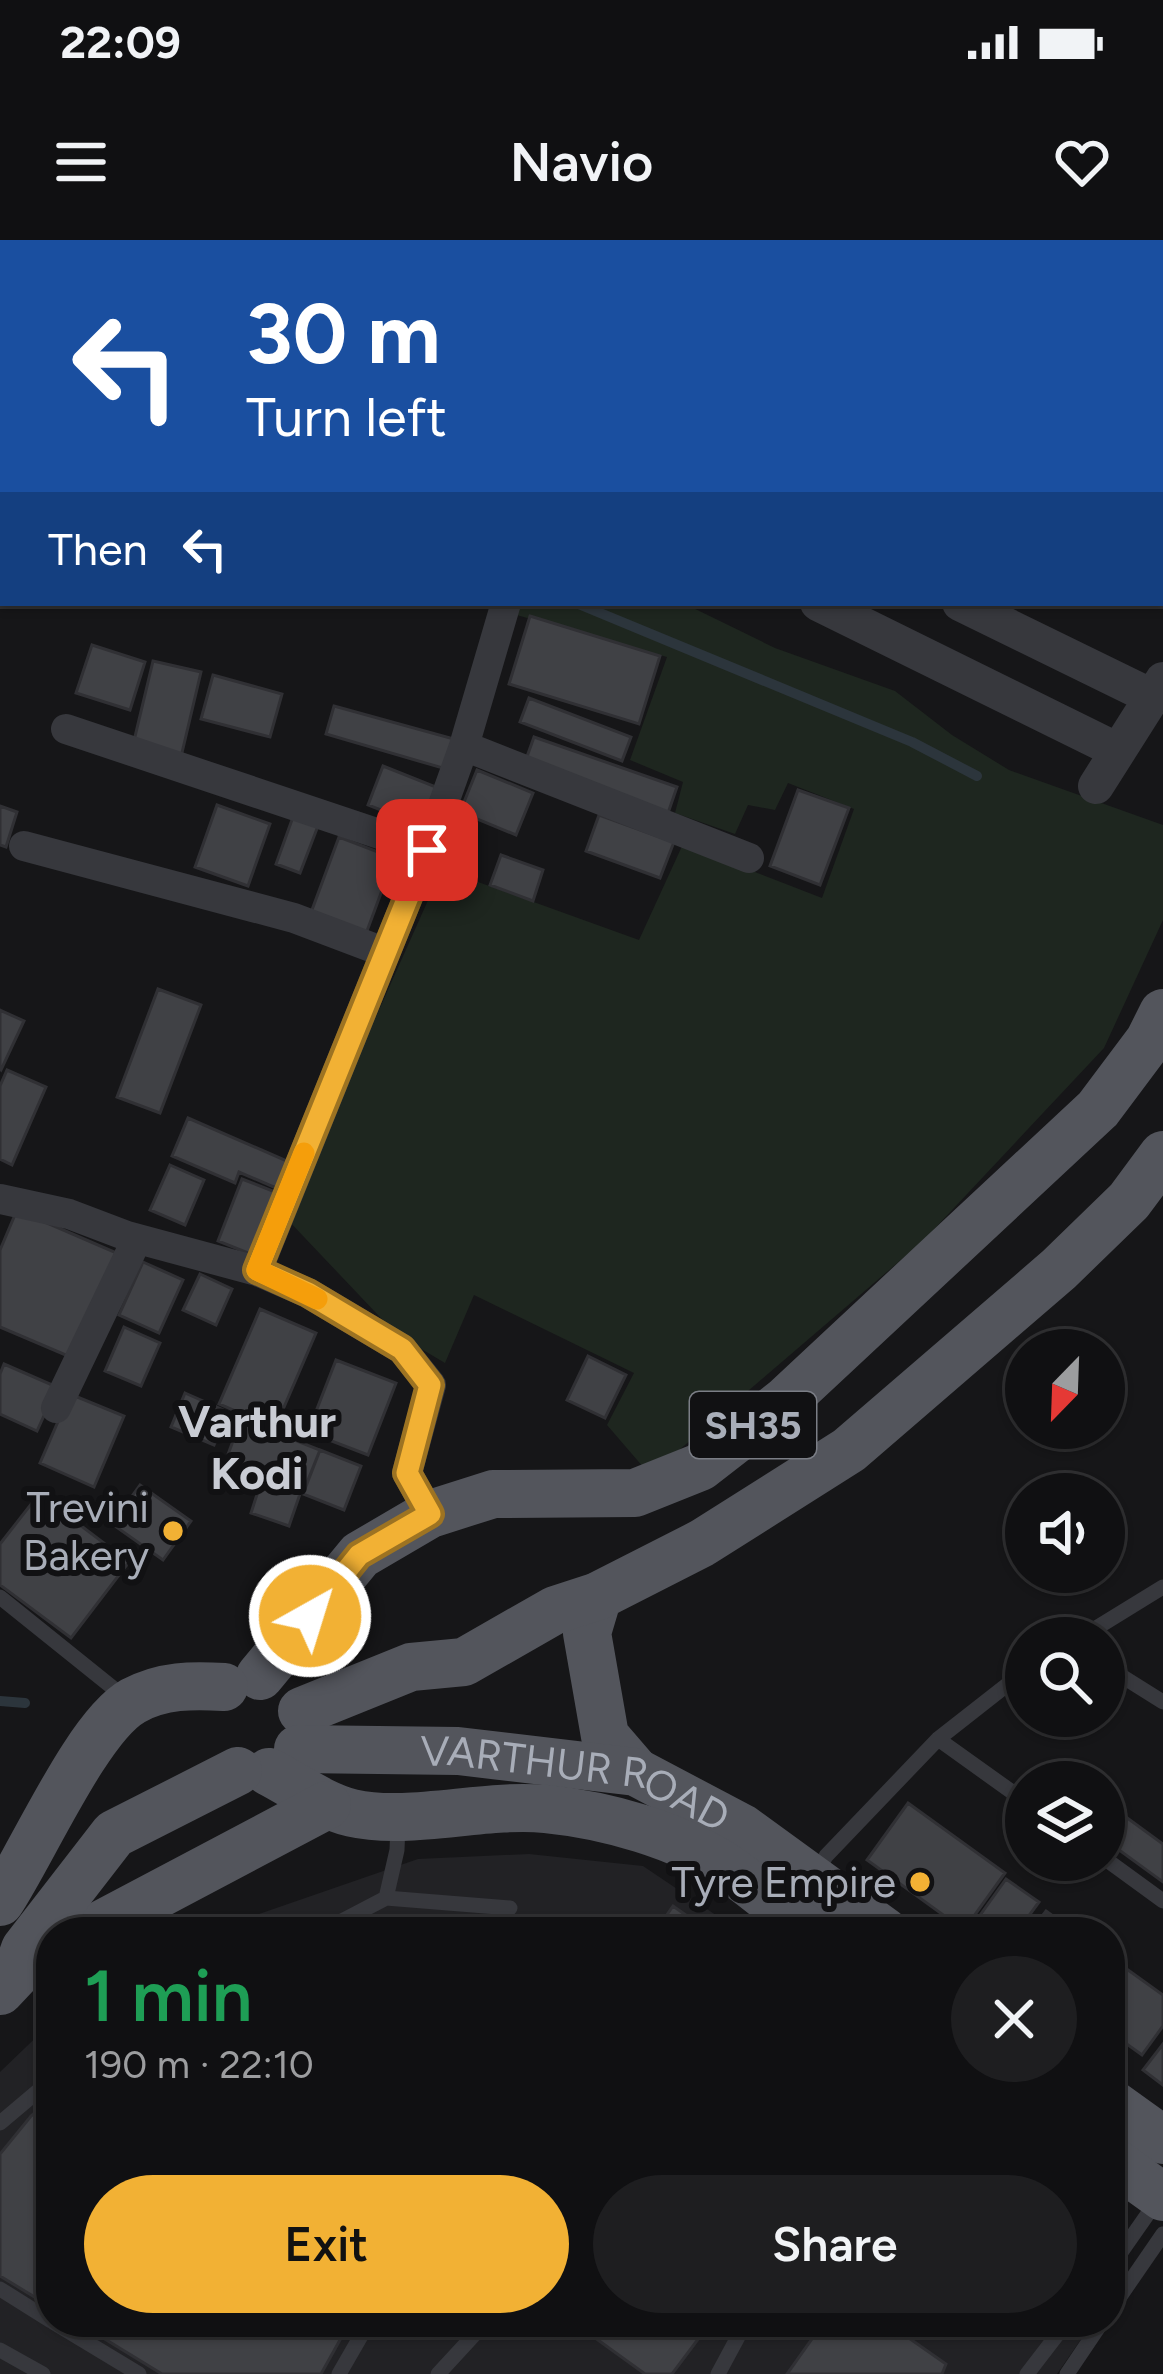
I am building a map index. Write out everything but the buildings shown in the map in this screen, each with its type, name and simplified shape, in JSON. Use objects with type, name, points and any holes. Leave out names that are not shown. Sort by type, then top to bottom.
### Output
[{"type":"main road","name":"SH35","points":[[277,1751],[212,1749],[206,1732],[213,1700],[242,1682],[359,1555],[430,1514],[493,1494],[635,1493],[700,1467],[785,1400],[1098,1108],[1149,1041],[1163,1013]]},
{"type":"main road","name":"SH35","points":[[50,1917],[114,1834],[277,1751],[411,1666],[464,1662],[555,1610],[598,1596],[702,1543],[849,1450],[1059,1269],[1129,1201],[1163,1155]]},
{"type":"main road","points":[[700,1467],[732,1521]]},
{"type":"main road","points":[[598,1596],[587,1633],[605,1736],[636,1772]]},
{"type":"main road","points":[[0,1902],[84,1754],[131,1702],[184,1684],[242,1682],[293,1694],[277,1751]]},
{"type":"main road","name":"VARTHUR ROAD","points":[[277,1751],[458,1750],[636,1772],[742,1828],[865,1917]]},
{"type":"main road","name":"VARTHUR ROAD","points":[[277,1751],[327,1805],[355,1814],[548,1809],[634,1825],[726,1866],[790,1917]]},
{"type":"main road","points":[[115,1917],[327,1805]]},
{"type":"main road","name":"SH35","points":[[22,1973],[26,1948],[36,1935]]},
{"type":"main road","points":[[1125,2113],[1163,2140]]},
{"type":"main road","points":[[1125,2173],[1162,2209]]},
{"type":"street","points":[[257,1270],[427,850],[505,606]]},
{"type":"street","points":[[824,606],[1118,751]]},
{"type":"street","points":[[966,606],[1158,689],[1096,786]]},
{"type":"street","points":[[66,729],[427,850]]},
{"type":"street","points":[[464,746],[749,858]]},
{"type":"street","points":[[24,846],[294,918],[384,952]]},
{"type":"street","points":[[2,1205],[69,1214],[137,1239],[257,1270],[308,1293],[402,1349],[430,1385],[407,1473],[430,1514]]},
{"type":"street","points":[[56,1408],[137,1239]]},
{"type":"lane","points":[[1114,1617],[1163,1587]]},
{"type":"lane","points":[[0,1597],[131,1702]]},
{"type":"lane","points":[[1125,1678],[1163,1702]]},
{"type":"lane","points":[[814,1878],[826,1856],[938,1739],[1005,1686]]},
{"type":"lane","points":[[938,1739],[1005,1787]]},
{"type":"lane","points":[[386,1898],[398,1850],[398,1815]]},
{"type":"lane","points":[[1125,1873],[1163,1901]]},
{"type":"lane","points":[[350,1917],[386,1898],[511,1907]]},
{"type":"lane","points":[[0,2123],[36,2093]]},
{"type":"lane","points":[[1125,2251],[1162,2209]]},
{"type":"lane","points":[[1125,2282],[1162,2209]]},
{"type":"lane","points":[[0,2290],[36,2311]]},
{"type":"lane","points":[[78,2337],[139,2374]]},
{"type":"lane","points":[[339,2374],[360,2337]]},
{"type":"lane","points":[[438,2374],[472,2337]]},
{"type":"lane","points":[[718,2374],[738,2337]]},
{"type":"lane","points":[[1027,2374],[1055,2337]]},
{"type":"lane","points":[[1067,2374],[1092,2337]]},
{"type":"lane","points":[[0,2350],[43,2374]]},
{"type":"shaded area","points":[[517,606],[689,606],[775,648],[895,691],[952,735],[1009,770],[1163,825],[1163,920],[1104,1048],[923,1241],[650,1475],[607,1425],[634,1373],[474,1295],[445,1363],[396,1334],[286,1218],[442,869],[639,940],[683,844],[822,898],[854,809],[788,783],[775,810],[748,805],[735,834],[675,813],[683,782],[630,760],[667,657],[513,614]]},
{"type":"shaded area","points":[[529,1854],[643,1866],[719,1917],[250,1917],[418,1859]]},
{"type":"shaded area","points":[[36,2037],[36,2337],[1083,2337],[1057,2374],[0,2374],[0,2072]]},
{"type":"waterway","points":[[583,606],[912,742],[977,776]]},
{"type":"waterway","points":[[0,1701],[25,1703]]},
{"type":"slow traffic","points":[[304,1153],[257,1270],[317,1299]]},
{"type":"place","name":"Trevini Bakery","points":[[173,1531]]},
{"type":"place","name":"Tyre Empire","points":[[920,1882]]},
{"type":"district","name":"Varthur Kodi","points":[[257,1447]]},
{"type":"route","points":[[310,1616],[359,1555],[430,1514],[407,1473],[430,1385],[402,1349],[308,1293],[257,1270],[427,850]]}]
